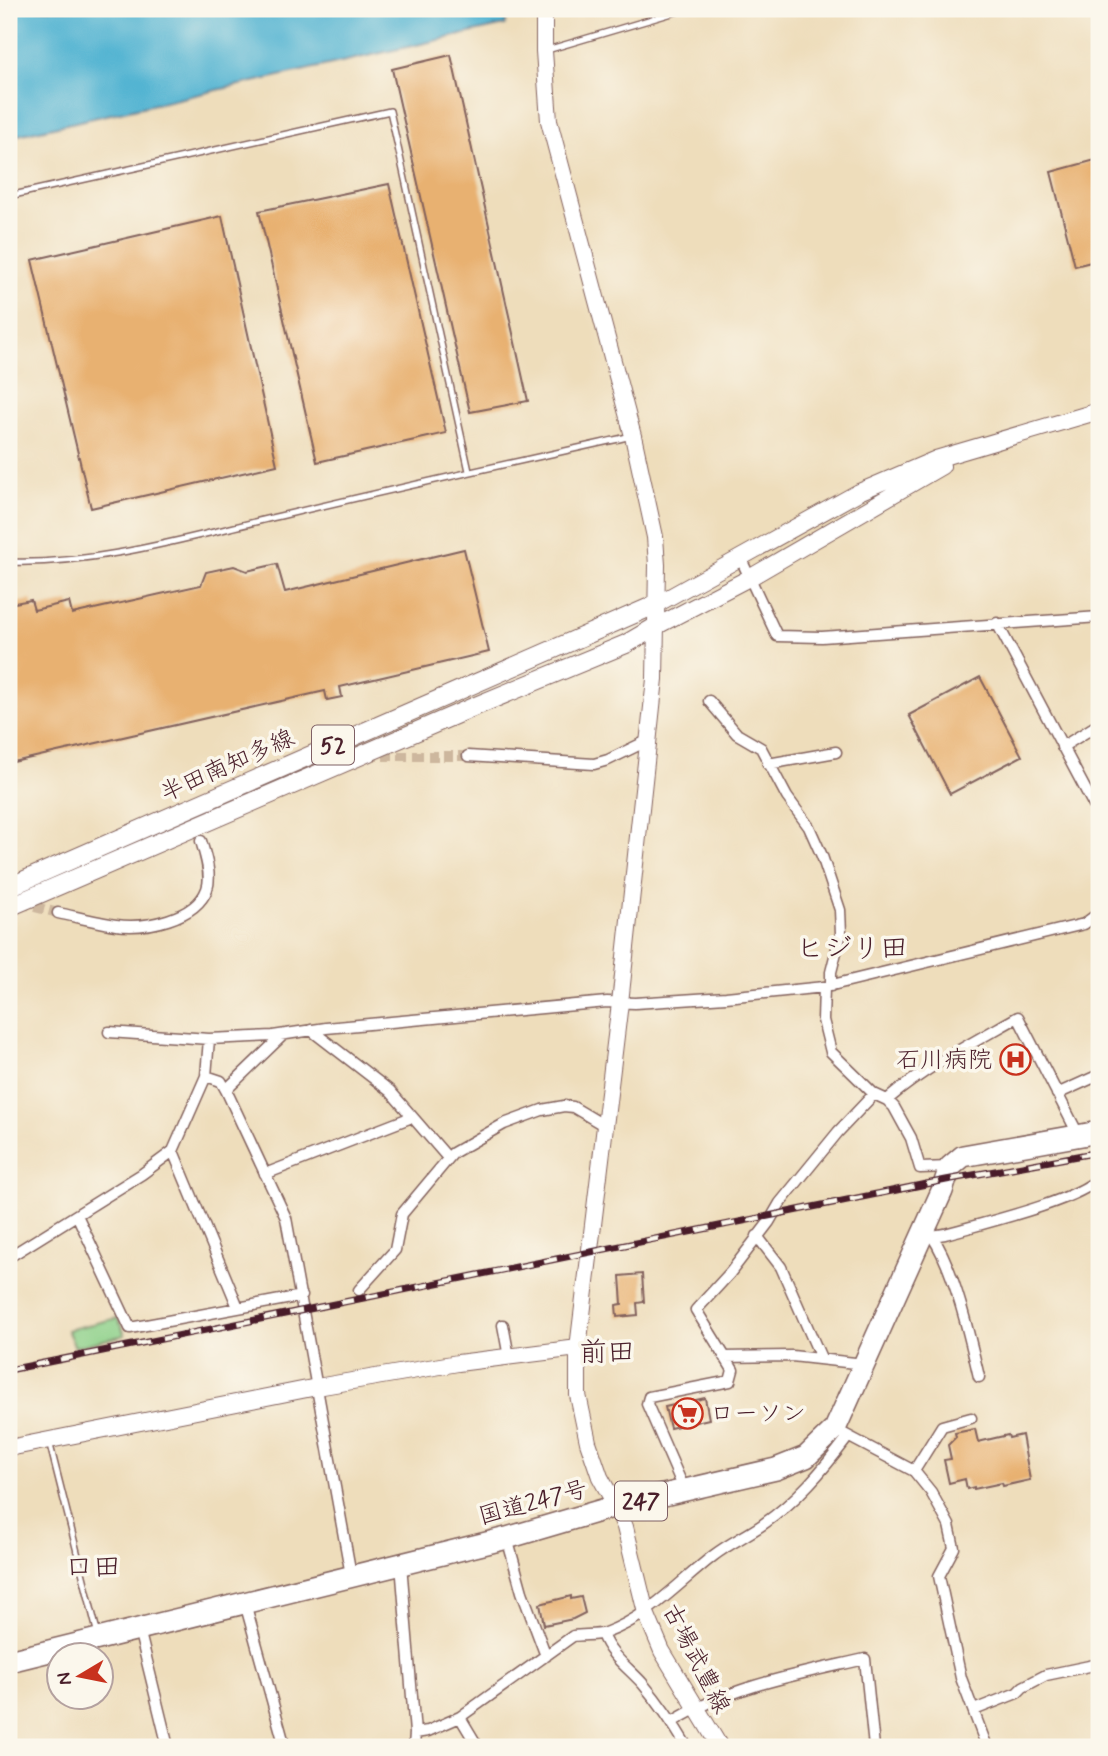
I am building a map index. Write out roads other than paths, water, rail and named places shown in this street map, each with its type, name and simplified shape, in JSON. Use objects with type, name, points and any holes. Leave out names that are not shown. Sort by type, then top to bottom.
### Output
[{"type":"highway","points":[[950,1167],[963,1156],[1089,1134]]},
{"type":"highway","name":"国道247号","points":[[9,1661],[506,1538],[616,1506],[776,1469],[806,1457],[841,1433],[864,1364],[928,1234],[950,1167]]},
{"type":"main road","name":"半田南知多線","points":[[9,887],[657,604]]},
{"type":"main road","name":"半田南知多線","points":[[9,907],[626,644],[657,626]]},
{"type":"street","name":"古場武豊線","points":[[544,9],[549,121],[633,436],[655,537],[657,604],[655,680],[606,1126],[578,1348],[578,1395],[588,1442],[600,1477],[625,1527],[646,1613],[663,1651],[720,1747]]},
{"type":"street","points":[[657,604],[859,492],[936,459],[1099,411]]},
{"type":"street","points":[[657,626],[751,577],[939,467],[1033,430]]},
{"type":"street","points":[[741,559],[778,636],[822,637],[1099,617]]},
{"type":"street","points":[[998,623],[1099,816]]},
{"type":"street","points":[[709,701],[737,734],[761,747],[787,797],[809,828],[834,889],[840,910],[841,933],[827,986],[823,1020],[831,1052],[874,1094],[887,1100],[906,1127],[920,1168],[950,1167]]},
{"type":"street","points":[[1062,747],[1099,724]]},
{"type":"street","points":[[468,756],[594,764],[649,740]]},
{"type":"street","points":[[768,764],[836,752]]},
{"type":"street","points":[[58,913],[118,926],[134,926],[173,918],[189,910],[200,901],[209,881],[201,841]]},
{"type":"street","points":[[109,1032],[209,1039],[283,1035],[311,1030],[620,1003],[726,997],[827,986],[1084,924],[1099,913]]},
{"type":"street","points":[[887,1100],[936,1062],[1018,1017],[1057,1094],[1089,1134]]},
{"type":"street","points":[[311,1030],[390,1091],[448,1158]]},
{"type":"street","points":[[226,1090],[283,1035]]},
{"type":"street","points":[[9,1257],[142,1174],[173,1151],[206,1076],[209,1039]]},
{"type":"street","points":[[1057,1094],[1099,1075]]},
{"type":"street","points":[[206,1076],[221,1082],[226,1090],[286,1218],[351,1575]]},
{"type":"street","points":[[685,1491],[647,1404],[649,1397],[730,1381],[733,1370],[695,1310],[730,1273],[769,1222],[779,1203],[838,1132],[874,1094]]},
{"type":"street","points":[[359,1290],[395,1250],[402,1214],[453,1153],[504,1124],[542,1110],[564,1106],[573,1107],[606,1126]]},
{"type":"street","points":[[265,1174],[412,1118]]},
{"type":"street","points":[[173,1151],[238,1307]]},
{"type":"street","points":[[979,1377],[941,1249],[928,1234],[1066,1198],[1094,1184],[1099,1178]]},
{"type":"street","points":[[77,1215],[130,1328],[302,1296]]},
{"type":"street","points":[[757,1236],[781,1267],[821,1358]]},
{"type":"street","points":[[503,1325],[509,1357]]},
{"type":"street","points":[[9,1448],[317,1387],[578,1348]]},
{"type":"street","points":[[724,1357],[792,1356],[864,1364]]},
{"type":"street","points":[[914,1471],[942,1426],[971,1418]]},
{"type":"street","points":[[415,1733],[428,1731],[460,1717],[573,1636],[602,1634],[646,1613],[712,1557],[784,1508],[820,1475],[841,1433],[914,1471],[931,1492],[949,1525],[954,1548],[939,1576],[961,1678],[988,1747]]},
{"type":"street","points":[[506,1538],[513,1566],[546,1656]]},
{"type":"street","points":[[401,1564],[414,1747]]},
{"type":"street","points":[[245,1603],[283,1747]]},
{"type":"street","points":[[139,1629],[168,1747]]},
{"type":"street","points":[[602,1634],[615,1657],[641,1682],[672,1722],[687,1747]]},
{"type":"street","points":[[672,1722],[727,1694],[865,1659],[874,1747]]},
{"type":"street","points":[[974,1710],[1017,1693],[1046,1675],[1099,1664]]},
{"type":"street","points":[[460,1717],[478,1747]]},
{"type":"lane","points":[[544,51],[686,9]]},
{"type":"lane","points":[[9,196],[390,111],[469,471]]},
{"type":"lane","points":[[9,562],[49,563],[160,544],[469,471],[633,436]]},
{"type":"lane","points":[[48,1440],[99,1638]]},
{"type":"water","points":[[9,9],[508,9],[505,25],[9,137]]},
{"type":"tunnel","points":[[368,756],[468,756]]},
{"type":"tunnel","points":[[20,903],[58,913]]},
{"type":"railway","points":[[9,1370],[946,1180],[1099,1152]]},
{"type":"place","name":"石川病院","points":[[1015,1059]]},
{"type":"place","name":"ローソン","points":[[687,1413]]},
{"type":"district","name":"ヒジリ田","points":[[852,947]]},
{"type":"district","name":"前田","points":[[607,1351]]},
{"type":"district","name":"口田","points":[[93,1566]]}]
